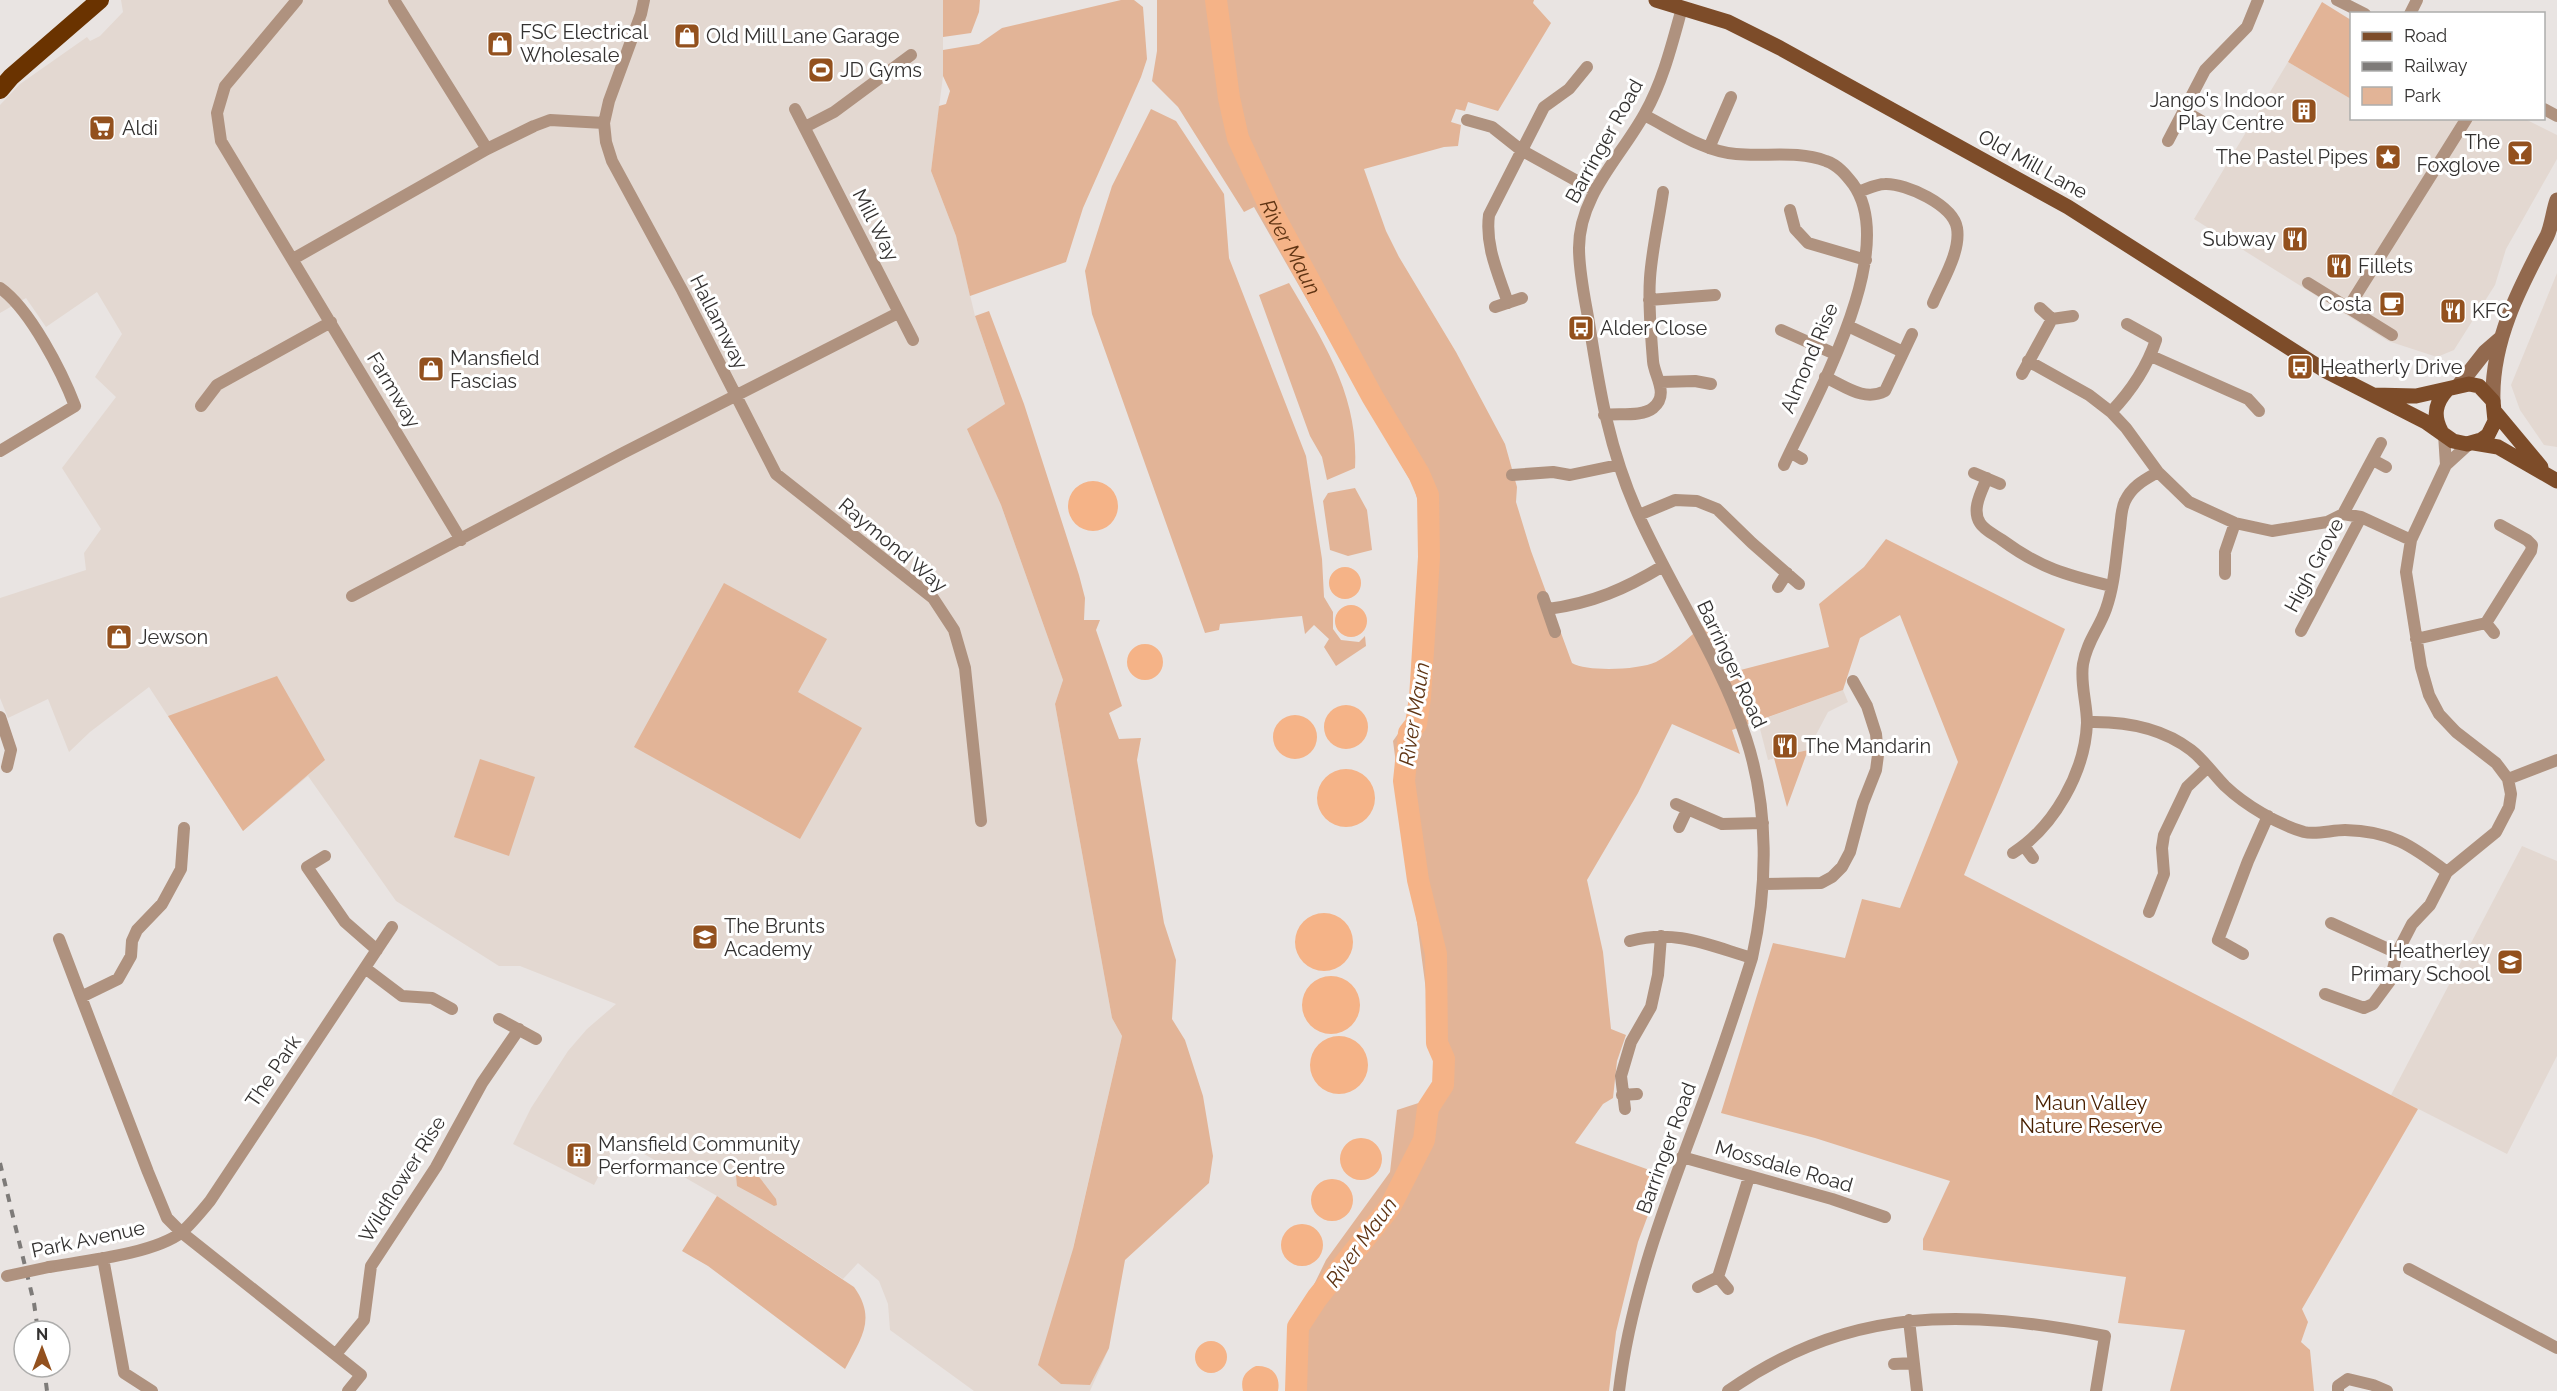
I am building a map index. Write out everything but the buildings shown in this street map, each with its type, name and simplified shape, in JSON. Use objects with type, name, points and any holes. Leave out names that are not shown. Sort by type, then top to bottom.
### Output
[{"type":"highway","points":[[0,90],[11,77],[100,0]]},
{"type":"main road","name":"Old Mill Lane","points":[[1656,0],[1728,22],[1780,48],[2068,207],[2324,370],[2374,395],[2443,433],[2453,441],[2498,447],[2552,478]]},
{"type":"main road","name":"Old Mill Lane","points":[[2374,395],[2416,396],[2453,387],[2479,386],[2552,478]]},
{"type":"main road","points":[[2443,433],[2436,412],[2441,396],[2453,387]]},
{"type":"main road","points":[[2471,443],[2488,435],[2492,428],[2495,407]]},
{"type":"street","name":"Farmway","points":[[297,0],[225,86],[217,112],[221,141],[461,540]]},
{"type":"street","points":[[394,0],[487,149]]},
{"type":"street","name":"Hallamway","points":[[352,596],[734,395],[682,290],[612,161],[606,142],[604,123],[609,101],[644,0]]},
{"type":"street","points":[[2168,141],[2205,70],[2247,27],[2258,0]]},
{"type":"street","points":[[2337,0],[2361,12]]},
{"type":"street","name":"Barringer Road","points":[[1619,1391],[1623,1352],[1632,1314],[1682,1157],[1722,1051],[1752,958],[1760,922],[1763,884],[1763,823],[1749,749],[1738,717],[1639,515],[1618,465],[1604,415],[1579,247],[1584,216],[1595,191],[1644,115],[1666,62],[1682,8]]},
{"type":"street","points":[[806,127],[834,111],[911,54]]},
{"type":"street","points":[[1508,303],[1487,233],[1489,215],[1544,107],[1569,89],[1587,67]]},
{"type":"street","points":[[1709,148],[1731,97]]},
{"type":"street","name":"Mill Way","points":[[795,109],[913,340]]},
{"type":"street","points":[[2184,111],[2203,122]]},
{"type":"street","name":"Almond Rise","points":[[1644,115],[1709,148],[1734,154],[1806,156],[1827,161],[1844,172],[1858,192],[1868,242],[1866,260],[1848,326],[1784,465]]},
{"type":"street","points":[[294,259],[487,149],[534,126],[550,120],[604,123]]},
{"type":"street","points":[[1467,120],[1492,127],[1521,150],[1595,191]]},
{"type":"street","points":[[2349,308],[2466,120]]},
{"type":"street","points":[[1858,192],[1883,184],[1900,185],[1936,202],[1952,214],[1957,228],[1956,246],[1933,303]]},
{"type":"street","points":[[1604,415],[1644,413],[1654,407],[1660,397],[1660,382],[1653,368],[1649,300],[1650,278],[1663,192]]},
{"type":"street","points":[[2495,407],[2493,383],[2500,339],[2539,248],[2548,234],[2557,200]]},
{"type":"street","points":[[1790,210],[1795,229],[1808,243],[1866,260]]},
{"type":"street","points":[[2308,283],[2392,334]]},
{"type":"street","points":[[0,288],[14,298],[64,377],[75,406],[0,451]]},
{"type":"street","points":[[1649,300],[1716,295]]},
{"type":"street","points":[[1494,307],[1522,298]]},
{"type":"street","points":[[2040,308],[2052,319]]},
{"type":"street","points":[[734,395],[898,313]]},
{"type":"street","points":[[2052,319],[2073,316]]},
{"type":"street","points":[[2022,374],[2052,319]]},
{"type":"street","points":[[201,406],[217,385],[331,322]]},
{"type":"street","points":[[2111,412],[2128,394],[2151,356],[2156,340],[2127,324]]},
{"type":"street","points":[[1848,326],[1903,352]]},
{"type":"street","points":[[1781,330],[1835,354]]},
{"type":"street","points":[[1825,377],[1865,396],[1885,391],[1912,334]]},
{"type":"street","points":[[2453,387],[2500,339]]},
{"type":"street","points":[[2151,356],[2248,399],[2259,411]]},
{"type":"street","points":[[2028,361],[2089,395],[2111,412],[2126,428],[2158,472],[2190,502],[2235,523],[2272,531],[2327,522],[2343,514],[2381,443]]},
{"type":"street","points":[[1660,382],[1695,381],[1711,384]]},
{"type":"street","name":"Raymond Way","points":[[734,395],[776,474],[933,598],[954,630],[965,668],[981,821]]},
{"type":"street","points":[[2443,433],[2446,465]]},
{"type":"street","points":[[2325,994],[2364,1008],[2373,1004],[2390,981],[2397,952],[2412,924],[2430,904],[2447,872],[2496,832],[2509,807],[2511,794],[2508,779],[2496,763],[2456,732],[2439,714],[2429,695],[2421,667],[2406,572],[2411,540],[2446,465],[2471,443]]},
{"type":"street","points":[[1790,452],[1803,459]]},
{"type":"street","points":[[2373,460],[2386,467]]},
{"type":"street","points":[[1512,475],[1553,472],[1570,475],[1618,465]]},
{"type":"street","points":[[2013,854],[2024,846],[2059,804],[2070,786],[2083,751],[2087,722],[2082,679],[2083,664],[2092,632],[2105,610],[2124,502],[2136,484],[2158,472]]},
{"type":"street","points":[[1974,473],[2000,484]]},
{"type":"street","points":[[1987,478],[1977,502],[1980,523],[2024,557],[2042,566],[2111,586]]},
{"type":"street","points":[[1639,515],[1675,500],[1697,501],[1717,509],[1799,584]]},
{"type":"street","points":[[2343,514],[2361,517],[2411,540]]},
{"type":"street","name":"High Grove","points":[[2301,631],[2361,517]]},
{"type":"street","points":[[2226,574],[2225,552],[2235,523]]},
{"type":"street","points":[[2416,639],[2490,628],[2531,552],[2532,545],[2528,540],[2500,525]]},
{"type":"street","points":[[1555,632],[1545,603],[1579,605],[1632,585],[1664,566]]},
{"type":"street","points":[[1778,587],[1787,573]]},
{"type":"street","points":[[1763,884],[1821,883],[1832,877],[1842,867],[1850,852],[1863,803],[1876,770],[1878,755],[1876,734],[1867,706],[1852,690]]},
{"type":"street","points":[[0,717],[12,750],[7,767]]},
{"type":"street","points":[[2087,722],[2113,722],[2140,726],[2168,737],[2190,749],[2233,793],[2268,816],[2305,832],[2370,830],[2409,844],[2447,872]]},
{"type":"street","points":[[2508,779],[2557,760]]},
{"type":"street","points":[[2149,912],[2149,897],[2164,874],[2162,848],[2164,836],[2187,787],[2208,766]]},
{"type":"street","points":[[1678,827],[1682,807],[1722,824],[1763,823]]},
{"type":"street","points":[[2243,954],[2218,940],[2268,816]]},
{"type":"street","points":[[81,997],[118,979],[131,956],[132,941],[137,930],[162,904],[181,869],[184,828]]},
{"type":"street","points":[[2024,846],[2033,858]]},
{"type":"street","points":[[325,856],[307,867],[345,922],[377,950]]},
{"type":"street","points":[[2331,923],[2397,952]]},
{"type":"street","name":"The Park","points":[[181,1232],[210,1201],[392,927]]},
{"type":"street","points":[[1625,1109],[1621,1076],[1631,1042],[1651,1007],[1658,975],[1661,936]]},
{"type":"street","points":[[1630,941],[1677,936],[1752,958]]},
{"type":"street","points":[[59,939],[167,1218],[181,1232],[361,1375],[348,1391]]},
{"type":"street","points":[[365,968],[402,996],[432,998],[452,1009]]},
{"type":"street","points":[[499,1018],[536,1039]]},
{"type":"street","name":"Wildflower Rise","points":[[336,1354],[364,1320],[371,1266],[436,1167],[482,1083],[519,1029]]},
{"type":"street","points":[[1622,1095],[1637,1094]]},
{"type":"street","name":"Mossdale Road","points":[[1682,1157],[1749,1178],[1832,1199],[1880,1215],[1870,1227]]},
{"type":"street","points":[[1698,1287],[1718,1277],[1749,1178]]},
{"type":"street","name":"Park Avenue","points":[[4,1277],[103,1258],[163,1243],[181,1232]]},
{"type":"street","points":[[103,1258],[124,1373],[152,1391]]},
{"type":"street","points":[[2409,1269],[2557,1348]]},
{"type":"street","points":[[1718,1277],[1728,1289]]},
{"type":"street","points":[[1728,1391],[1752,1374],[1808,1345],[1862,1329],[1909,1320],[1959,1317],[2041,1323],[2105,1336],[2096,1391]]},
{"type":"street","points":[[1909,1320],[1917,1391]]},
{"type":"street","points":[[1894,1364],[1913,1363]]},
{"type":"street","points":[[2338,1391],[2338,1386],[2348,1379],[2387,1391]]},
{"type":"shaded area","points":[[121,0],[943,0],[943,76],[931,171],[956,236],[975,316],[1005,404],[968,429],[1001,505],[1063,680],[1055,704],[1112,1018],[1122,1036],[1073,1248],[1109,1348],[1090,1391],[974,1391],[890,1330],[888,1304],[879,1281],[858,1263],[843,1279],[717,1196],[618,1139],[594,1185],[513,1144],[531,1108],[568,1051],[587,1029],[616,1004],[520,966],[499,966],[396,901],[308,776],[243,831],[149,687],[90,732],[69,752],[48,699],[8,718],[0,698],[0,598],[86,570],[84,553],[101,529],[62,468],[116,397],[95,377],[122,334],[97,292],[46,327],[26,298],[0,313],[0,105],[20,84],[87,37],[90,41],[100,36],[123,12]]},
{"type":"shaded area","points":[[2288,62],[2350,98],[2350,120],[2527,120],[2557,135],[2557,159],[2506,249],[2495,285],[2454,350],[2437,357],[2388,341],[2194,219]]},
{"type":"shaded area","points":[[2557,273],[2557,447],[2544,445],[2520,410],[2511,385]]},
{"type":"shaded area","points":[[1088,481],[1098,481],[1111,488],[1118,501],[1118,511],[1111,524],[1098,531],[1088,531],[1079,527],[1072,520],[1068,511],[1068,501],[1072,492],[1079,485]]},
{"type":"shaded area","points":[[1345,567],[1356,572],[1361,583],[1356,594],[1345,599],[1334,594],[1329,583],[1334,572]]},
{"type":"shaded area","points":[[1351,605],[1362,610],[1367,621],[1362,632],[1351,637],[1340,632],[1335,621],[1340,610]]},
{"type":"shaded area","points":[[1145,644],[1158,649],[1163,662],[1158,675],[1145,680],[1132,675],[1127,662],[1132,649]]},
{"type":"shaded area","points":[[1843,690],[1848,702],[1828,712],[1808,750],[1768,760],[1758,721]]},
{"type":"shaded area","points":[[1346,705],[1361,712],[1368,727],[1361,742],[1346,749],[1331,742],[1324,727],[1331,712]]},
{"type":"shaded area","points":[[1295,715],[1310,722],[1317,737],[1310,752],[1295,759],[1280,752],[1273,737],[1280,722]]},
{"type":"shaded area","points":[[1346,769],[1357,771],[1370,782],[1375,798],[1373,809],[1362,822],[1346,827],[1335,825],[1322,814],[1317,798],[1319,787],[1330,774]]},
{"type":"shaded area","name":"Heatherley Primary School","points":[[2522,846],[2557,861],[2557,1056],[2507,1154],[2391,1095]]},
{"type":"shaded area","points":[[1324,913],[1335,915],[1348,926],[1353,942],[1351,953],[1340,966],[1324,971],[1313,969],[1300,958],[1295,942],[1297,931],[1308,918]]},
{"type":"shaded area","points":[[1331,976],[1342,978],[1355,989],[1360,1005],[1358,1016],[1347,1029],[1331,1034],[1320,1032],[1307,1021],[1302,1005],[1304,994],[1315,981]]},
{"type":"shaded area","points":[[1339,1036],[1350,1038],[1363,1049],[1368,1065],[1366,1076],[1355,1089],[1339,1094],[1328,1092],[1315,1081],[1310,1065],[1312,1054],[1323,1041]]},
{"type":"shaded area","points":[[1361,1138],[1369,1139],[1376,1144],[1381,1151],[1381,1167],[1376,1174],[1369,1179],[1361,1180],[1353,1179],[1346,1174],[1341,1167],[1340,1159],[1341,1151],[1346,1144],[1353,1139]]},
{"type":"shaded area","points":[[1332,1179],[1340,1180],[1347,1185],[1352,1192],[1352,1208],[1347,1215],[1340,1220],[1332,1221],[1324,1220],[1317,1215],[1312,1208],[1311,1200],[1312,1192],[1317,1185],[1324,1180]]},
{"type":"shaded area","points":[[1302,1224],[1310,1225],[1317,1230],[1322,1237],[1322,1253],[1317,1260],[1310,1265],[1302,1266],[1294,1265],[1287,1260],[1282,1253],[1281,1245],[1282,1237],[1287,1230],[1294,1225]]},
{"type":"shaded area","points":[[1211,1341],[1222,1346],[1227,1357],[1222,1368],[1211,1373],[1200,1368],[1195,1357],[1200,1346]]},
{"type":"shaded area","points":[[1256,1366],[1267,1367],[1274,1372],[1277,1376],[1278,1391],[1243,1391],[1244,1376]]},
{"type":"green space","points":[[943,0],[980,0],[979,12],[971,33],[943,37]]},
{"type":"green space","points":[[1121,0],[1134,0],[1143,7],[1147,59],[1083,208],[1066,262],[970,296],[956,236],[931,171],[939,106],[946,104],[950,91],[943,76],[943,50],[979,44],[1002,28]]},
{"type":"green space","name":"Maun Valley Nature Reserve","points":[[1157,0],[1534,0],[1533,3],[1551,23],[1498,111],[1468,102],[1465,111],[1456,109],[1451,122],[1461,125],[1458,146],[1444,147],[1364,169],[1386,231],[1399,257],[1456,352],[1505,444],[1517,487],[1516,502],[1531,551],[1572,663],[1601,669],[1648,665],[1669,654],[1705,624],[1729,673],[1829,647],[1819,604],[1864,567],[1886,539],[2065,629],[1964,875],[2418,1109],[2302,1309],[2308,1322],[2301,1342],[2310,1350],[2314,1391],[2170,1391],[2185,1330],[2118,1323],[2126,1277],[1923,1250],[1923,1239],[1950,1181],[1815,1138],[1721,1113],[1773,943],[1845,958],[1862,899],[1900,908],[1958,762],[1900,615],[1860,638],[1843,690],[1732,730],[1740,754],[1672,724],[1638,793],[1587,880],[1603,952],[1611,1029],[1626,1035],[1617,1061],[1613,1098],[1603,1104],[1575,1143],[1663,1175],[1638,1242],[1616,1332],[1609,1391],[1288,1391],[1287,1340],[1326,1260],[1390,1172],[1397,1110],[1440,1096],[1393,741],[1414,711],[1421,514],[1414,487],[1254,207],[1244,212],[1178,107],[1152,81],[1157,51]]},
{"type":"green space","points":[[2322,2],[2350,19],[2350,98],[2288,62]]},
{"type":"green space","points":[[1151,109],[1176,121],[1224,194],[1229,258],[1306,456],[1322,559],[1324,597],[1333,612],[1333,629],[1341,640],[1359,642],[1365,636],[1366,646],[1336,666],[1324,647],[1329,639],[1314,625],[1305,634],[1302,616],[1220,624],[1219,630],[1205,633],[1092,314],[1085,271],[1112,186]]},
{"type":"green space","points":[[1289,283],[1337,371],[1351,417],[1355,442],[1355,468],[1327,480],[1322,457],[1310,436],[1259,295]]},
{"type":"green space","points":[[989,311],[1024,404],[1079,575],[1085,598],[1084,620],[1100,620],[1096,630],[1122,706],[1109,713],[1119,739],[1141,738],[1137,760],[1164,923],[1176,960],[1172,1019],[1185,1040],[1203,1096],[1213,1156],[1209,1183],[1125,1260],[1109,1348],[1090,1385],[1061,1384],[1038,1365],[1073,1249],[1122,1036],[1112,1018],[1055,704],[1063,680],[1001,505],[967,429],[1005,404],[975,316]]},
{"type":"green space","points":[[1355,488],[1367,510],[1372,550],[1348,556],[1330,550],[1323,501],[1328,493]]},
{"type":"green space","points":[[724,583],[827,639],[798,692],[862,728],[800,839],[634,747]]},
{"type":"green space","points":[[277,676],[325,760],[243,831],[168,716]]},
{"type":"green space","points":[[1808,750],[1787,807],[1774,758]]},
{"type":"green space","points":[[480,759],[535,777],[509,856],[454,837]]},
{"type":"green space","points":[[743,1163],[750,1165],[776,1199],[777,1205],[774,1206],[737,1186],[736,1175]]},
{"type":"green space","points":[[717,1196],[854,1287],[865,1309],[865,1319],[861,1338],[845,1369],[708,1266],[682,1251]]},
{"type":"waterway","name":"River Maun","points":[[1216,0],[1229,98],[1238,138],[1272,212],[1372,396],[1419,474],[1428,495],[1429,557],[1420,698],[1416,724],[1409,733],[1404,781],[1418,880],[1436,954],[1437,1043],[1444,1059],[1443,1085],[1428,1108],[1424,1140],[1390,1207],[1317,1298],[1298,1327],[1296,1391]]},
{"type":"railway","points":[[0,1163],[36,1319]]},
{"type":"railway","points":[[46,1379],[47,1391]]},
{"type":"place","name":"Old Mill Lane Garage","points":[[687,36]]},
{"type":"place","name":"FSC Electrical Wholesale","points":[[500,44]]},
{"type":"place","name":"JD Gyms","points":[[821,70]]},
{"type":"place","name":"Jango's Indoor Play Centre","points":[[2304,111]]},
{"type":"place","name":"Aldi","points":[[102,128]]},
{"type":"place","name":"The Foxglove","points":[[2520,153]]},
{"type":"place","name":"The Pastel Pipes","points":[[2388,157]]},
{"type":"place","name":"Subway","points":[[2295,239]]},
{"type":"place","name":"Fillets","points":[[2339,266]]},
{"type":"place","name":"Costa","points":[[2392,304]]},
{"type":"place","name":"KFC","points":[[2453,311]]},
{"type":"place","name":"Alder Close","points":[[1581,328]]},
{"type":"place","name":"Heatherly Drive","points":[[2300,367]]},
{"type":"place","name":"Mansfield Fascias","points":[[431,369]]},
{"type":"place","name":"Jewson","points":[[119,637]]},
{"type":"place","name":"The Mandarin","points":[[1785,746]]},
{"type":"place","name":"The Brunts Academy","points":[[705,937]]},
{"type":"place","name":"Heatherley Primary School","points":[[2510,962]]},
{"type":"place","name":"Mansfield Community Performance Centre","points":[[579,1155]]}]
